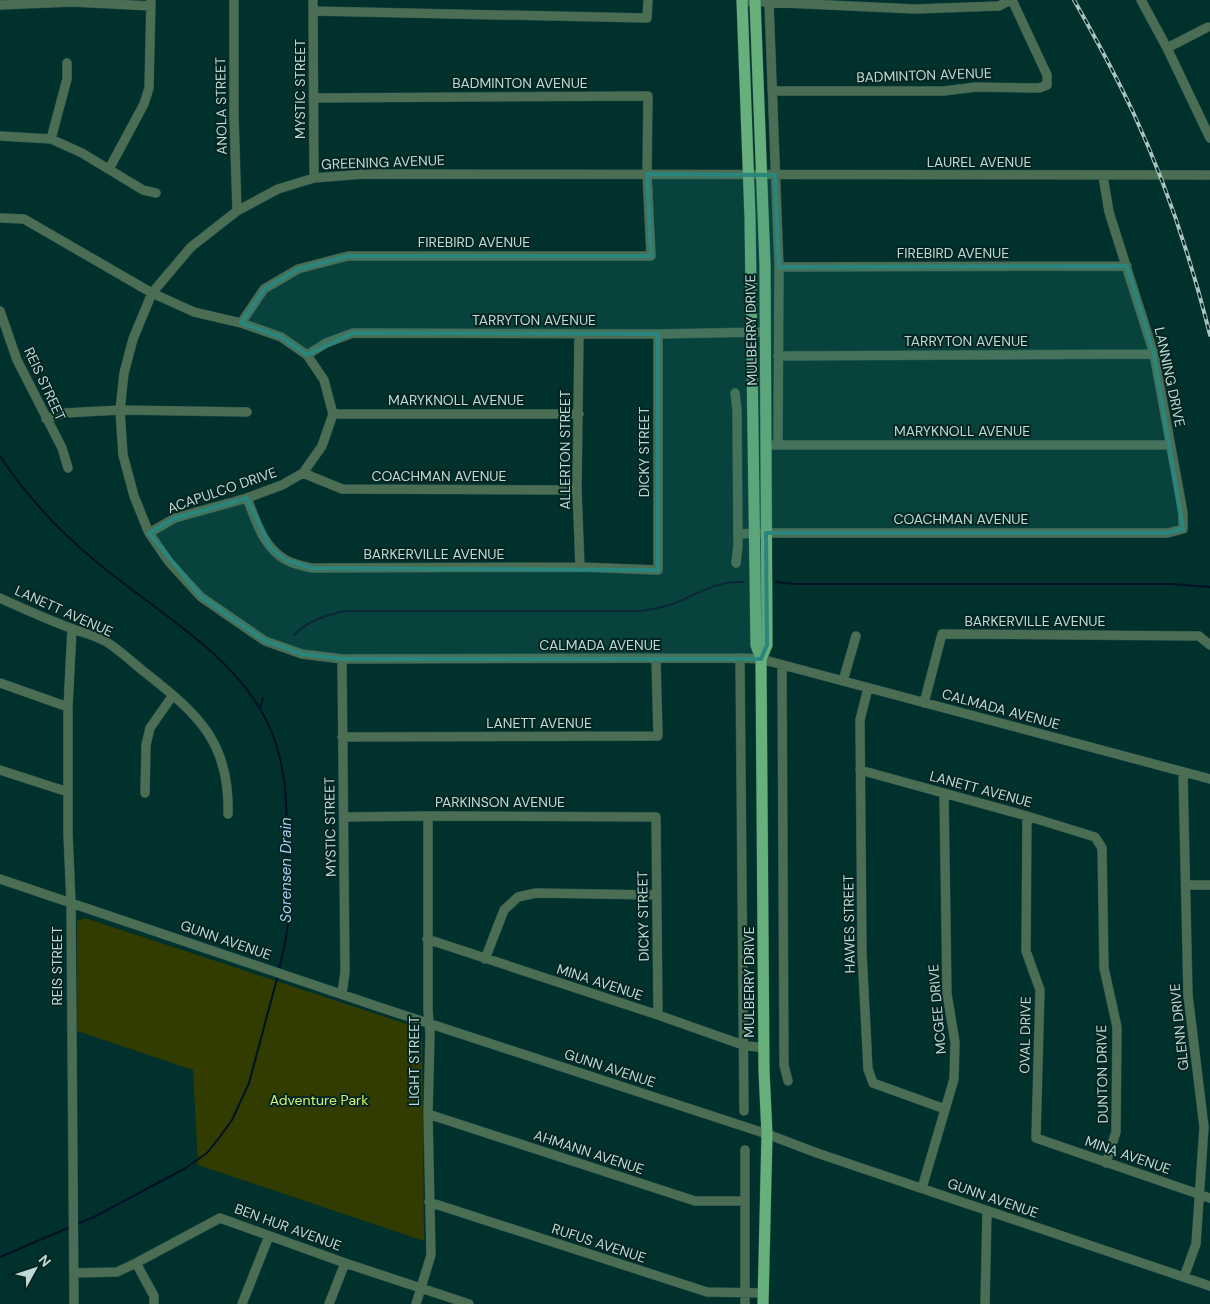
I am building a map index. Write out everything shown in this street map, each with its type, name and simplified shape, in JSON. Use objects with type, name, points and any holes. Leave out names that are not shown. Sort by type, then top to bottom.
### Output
[{"type":"main road","name":"MULBERRY DRIVE","points":[[742,1],[754,445],[760,533]]},
{"type":"main road","name":"MULBERRY DRIVE","points":[[755,1],[766,332],[772,445],[760,533],[756,645],[761,659],[764,1048],[767,1134],[763,1298]]},
{"type":"street","name":"ANOLA STREET","points":[[234,0],[234,117],[237,212]]},
{"type":"street","name":"MYSTIC STREET","points":[[313,0],[314,178]]},
{"type":"street","points":[[313,11],[647,18],[648,0]]},
{"type":"street","points":[[742,1],[999,6],[1011,0]]},
{"type":"street","name":"BADMINTON AVENUE","points":[[772,91],[944,92],[976,87],[1039,88],[1047,85],[1047,75],[1011,0]]},
{"type":"street","points":[[1141,0],[1167,48],[1210,138]]},
{"type":"street","points":[[0,5],[72,1],[151,3],[149,88],[144,104],[109,170]]},
{"type":"street","points":[[769,3],[778,266],[778,356],[772,445]]},
{"type":"street","points":[[1167,48],[1208,27]]},
{"type":"street","points":[[51,139],[67,79],[67,63]]},
{"type":"street","name":"BADMINTON AVENUE","points":[[314,98],[648,96],[648,174]]},
{"type":"street","points":[[0,136],[51,139],[82,152],[143,190],[156,193]]},
{"type":"street","name":"GREENING AVENUE","points":[[120,410],[124,373],[133,339],[152,293],[191,247],[237,212],[278,189],[314,178],[364,174],[748,174]]},
{"type":"street","name":"FIREBIRD AVENUE","points":[[240,323],[264,289],[298,270],[348,256],[651,256],[648,174]]},
{"type":"street","name":"LAUREL AVENUE","points":[[748,174],[1210,175]]},
{"type":"street","name":"LANNING DRIVE","points":[[1103,176],[1109,212],[1154,354],[1183,513],[1183,529]]},
{"type":"street","points":[[0,218],[24,219],[152,293],[194,312],[240,323],[281,337],[307,356],[324,380],[333,414]]},
{"type":"street","name":"FIREBIRD AVENUE","points":[[778,266],[1127,266]]},
{"type":"street","name":"REIS STREET","points":[[0,311],[17,360],[62,448],[68,468]]},
{"type":"street","name":"TARRYTON AVENUE","points":[[307,356],[326,343],[353,333],[658,334],[766,332]]},
{"type":"street","name":"ALLERTON STREET","points":[[578,334],[579,414],[577,490],[580,567]]},
{"type":"street","name":"DICKY STREET","points":[[658,334],[658,570]]},
{"type":"street","name":"TARRYTON AVENUE","points":[[778,356],[1154,354]]},
{"type":"street","points":[[735,393],[737,410],[738,534],[736,563]]},
{"type":"street","points":[[46,419],[64,413],[120,410],[247,412]]},
{"type":"street","name":"CALMADA AVENUE","points":[[120,410],[123,456],[134,496],[149,533],[169,562],[201,597],[265,641],[302,654],[342,659],[761,659],[1210,779]]},
{"type":"street","name":"MARYKNOLL AVENUE","points":[[333,414],[579,414]]},
{"type":"street","name":"ACAPULCO DRIVE","points":[[149,533],[175,518],[247,498],[282,485],[303,473],[322,446],[333,414]]},
{"type":"street","name":"MARYKNOLL AVENUE","points":[[754,445],[1170,444]]},
{"type":"street","name":"COACHMAN AVENUE","points":[[303,473],[342,488],[577,490]]},
{"type":"street","name":"BARKERVILLE AVENUE","points":[[247,498],[260,531],[270,548],[286,560],[312,568],[580,567],[658,570]]},
{"type":"street","name":"COACHMAN AVENUE","points":[[738,534],[1168,534],[1183,529]]},
{"type":"street","name":"LANETT AVENUE","points":[[0,598],[105,641],[192,712],[216,747],[224,769],[228,791],[228,814]]},
{"type":"street","name":"REIS STREET","points":[[72,629],[68,707],[68,792],[71,903],[74,1304]]},
{"type":"street","name":"BARKERVILLE AVENUE","points":[[924,703],[942,634],[1199,636],[1210,645]]},
{"type":"street","points":[[843,681],[856,636]]},
{"type":"street","name":"MULBERRY DRIVE","points":[[740,658],[744,1111]]},
{"type":"street","name":"MYSTIC STREET","points":[[342,659],[345,972],[342,994]]},
{"type":"street","name":"LANETT AVENUE","points":[[342,737],[658,736],[656,659]]},
{"type":"street","points":[[782,665],[784,1065],[788,1081]]},
{"type":"street","points":[[0,683],[68,707]]},
{"type":"street","name":"HAWES STREET","points":[[868,688],[860,720],[862,952],[868,1069],[874,1083],[945,1109]]},
{"type":"street","points":[[146,793],[146,745],[150,728],[173,695]]},
{"type":"street","points":[[0,770],[68,792]]},
{"type":"street","name":"LANETT AVENUE","points":[[860,770],[1027,816],[1095,837]]},
{"type":"street","name":"GLENN DRIVE","points":[[1183,772],[1188,995],[1204,1127],[1196,1244],[1184,1277]]},
{"type":"street","name":"MCGEE DRIVE","points":[[922,1188],[954,1079],[955,1042],[947,994],[944,793]]},
{"type":"street","name":"LIGHT STREET","points":[[416,1304],[431,1255],[428,1114],[428,816]]},
{"type":"street","name":"OVAL DRIVE","points":[[1027,816],[1026,951],[1040,990],[1036,1138]]},
{"type":"street","name":"PARKINSON AVENUE","points":[[344,817],[656,817]]},
{"type":"street","name":"DICKY STREET","points":[[656,817],[658,1015]]},
{"type":"street","name":"DUNTON DRIVE","points":[[1095,837],[1102,848],[1104,968],[1116,1027],[1116,1132],[1106,1163]]},
{"type":"street","name":"GUNN AVENUE","points":[[0,879],[428,1023],[767,1134],[817,1153],[1210,1286]]},
{"type":"street","points":[[1186,885],[1210,884]]},
{"type":"street","points":[[485,959],[504,910],[518,897],[536,893],[656,895]]},
{"type":"street","name":"MINA AVENUE","points":[[428,939],[743,1045],[764,1048]]},
{"type":"street","name":"AHMANN AVENUE","points":[[428,1114],[694,1201],[744,1200]]},
{"type":"street","name":"MINA AVENUE","points":[[1036,1138],[1210,1198]]},
{"type":"street","points":[[745,1150],[745,1304]]},
{"type":"street","name":"RUFUS AVENUE","points":[[429,1202],[708,1292],[746,1293],[763,1298]]},
{"type":"street","points":[[985,1304],[987,1211]]},
{"type":"street","name":"BEN HUR AVENUE","points":[[74,1273],[117,1272],[220,1218],[469,1304]]},
{"type":"street","points":[[242,1304],[269,1236]]},
{"type":"street","points":[[329,1304],[345,1262]]},
{"type":"street","points":[[136,1263],[154,1296],[154,1304]]},
{"type":"highlighted area","points":[[647,174],[775,175],[779,267],[1127,266],[1154,354],[1183,529],[1168,533],[766,533],[767,645],[761,659],[342,659],[302,654],[265,641],[201,597],[149,533],[175,518],[247,498],[270,547],[286,560],[312,568],[658,570],[658,334],[353,333],[307,355],[281,337],[241,323],[264,289],[298,269],[348,256],[651,256]]},
{"type":"green space","name":"Adventure Park","points":[[85,918],[407,1024],[414,1028],[422,1039],[424,1241],[198,1165],[193,1070],[77,1031],[77,921]]},
{"type":"waterway","name":"Sorensen Drain","points":[[0,456],[33,500],[71,540],[123,583],[197,639],[241,683],[259,707],[273,735],[281,761],[286,801],[289,912],[287,934],[279,970]]},
{"type":"waterway","points":[[294,635],[311,622],[344,611],[641,611],[670,605],[718,585],[744,582]]},
{"type":"waterway","points":[[776,582],[795,584],[1172,584],[1210,587]]},
{"type":"waterway","points":[[260,708],[263,698]]},
{"type":"waterway","name":"Sorensen Drain","points":[[77,1224],[94,1217],[184,1169],[207,1153],[232,1120],[249,1083],[278,975]]},
{"type":"waterway","name":"Sorensen Drain","points":[[0,1257],[70,1227]]},
{"type":"railway","points":[[1074,0],[1126,98],[1156,166],[1195,278],[1210,335]]}]
